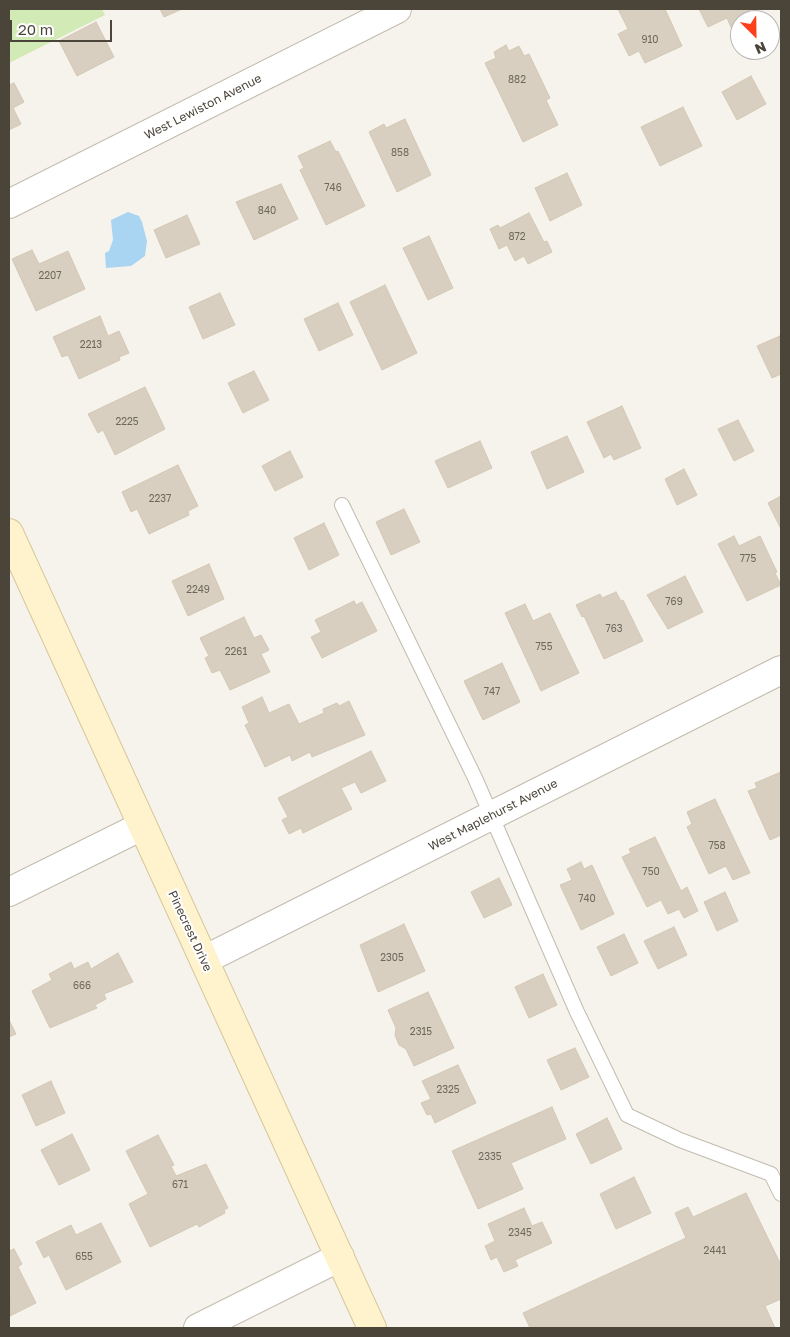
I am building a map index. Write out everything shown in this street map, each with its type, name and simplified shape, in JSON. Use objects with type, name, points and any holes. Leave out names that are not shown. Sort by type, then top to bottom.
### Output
[{"type":"street","name":"West Lewiston Avenue","points":[[9,204],[398,9]]},
{"type":"street","name":"Pinecrest Drive","points":[[9,533],[372,1328]]},
{"type":"street","name":"West Maplehurst Avenue","points":[[204,960],[781,670]]},
{"type":"street","points":[[9,892],[142,826]]},
{"type":"street","points":[[198,1328],[340,1257]]},
{"type":"lane","points":[[342,505],[492,816],[576,1012],[627,1115],[680,1140],[771,1174],[781,1194]]},
{"type":"green space","points":[[9,9],[102,9],[105,15],[9,63]]},
{"type":"water","points":[[128,212],[139,216],[142,222],[147,241],[145,256],[131,266],[106,268],[105,253],[109,251],[113,240],[111,220]]},
{"type":"building","points":[[160,9],[182,9],[164,17]]},
{"type":"building","points":[[618,9],[665,9],[682,46],[645,63],[639,51],[629,56],[618,34],[628,29]]},
{"type":"building","points":[[699,9],[749,9],[730,10],[730,25],[727,18],[708,27]]},
{"type":"building","points":[[96,22],[114,57],[77,76],[59,41]]},
{"type":"building","points":[[506,45],[509,51],[519,46],[524,56],[529,54],[550,98],[546,100],[558,125],[523,142],[485,63],[496,58],[494,52]]},
{"type":"building","points":[[751,76],[766,104],[737,120],[722,92]]},
{"type":"building","points":[[14,83],[24,102],[13,108],[21,124],[9,130],[9,85]]},
{"type":"building","points":[[683,107],[702,146],[660,166],[641,127]]},
{"type":"building","points":[[405,119],[431,175],[397,192],[369,132],[384,124],[386,128]]},
{"type":"building","points":[[330,141],[336,152],[338,151],[365,206],[326,225],[300,170],[304,168],[298,156]]},
{"type":"building","points":[[567,173],[582,205],[550,221],[535,188]]},
{"type":"building","points":[[281,184],[298,219],[254,240],[236,202]]},
{"type":"building","points":[[529,213],[544,242],[547,241],[552,252],[528,264],[524,256],[515,261],[507,245],[499,249],[490,229],[498,225],[500,228]]},
{"type":"building","points":[[187,215],[200,244],[166,258],[154,230]]},
{"type":"building","points":[[429,236],[453,288],[428,300],[403,248]]},
{"type":"building","points":[[32,250],[39,264],[68,251],[85,289],[36,311],[12,259]]},
{"type":"building","points":[[385,285],[417,353],[382,370],[350,302]]},
{"type":"building","points":[[220,293],[235,325],[203,339],[189,307]]},
{"type":"building","points":[[338,303],[353,335],[319,351],[304,319]]},
{"type":"building","points":[[100,316],[108,336],[119,331],[129,353],[119,357],[120,360],[79,379],[68,355],[62,357],[53,337]]},
{"type":"building","points":[[780,336],[781,374],[772,378],[757,346]]},
{"type":"building","points":[[254,371],[269,400],[243,413],[228,383]]},
{"type":"building","points":[[145,387],[165,429],[115,455],[103,430],[98,433],[88,414]]},
{"type":"building","points":[[622,406],[641,448],[614,460],[611,454],[604,458],[587,422]]},
{"type":"building","points":[[738,420],[754,451],[734,461],[718,429]]},
{"type":"building","points":[[567,436],[584,472],[547,489],[531,452]]},
{"type":"building","points":[[480,441],[492,468],[448,488],[435,461]]},
{"type":"building","points":[[290,451],[303,477],[275,491],[262,466]]},
{"type":"building","points":[[178,465],[198,506],[188,511],[189,515],[149,534],[137,509],[131,512],[122,492]]},
{"type":"building","points":[[684,469],[697,495],[677,505],[665,479]]},
{"type":"building","points":[[781,496],[781,529],[768,503]]},
{"type":"building","points":[[404,509],[420,542],[391,555],[376,522]]},
{"type":"building","points":[[324,523],[339,555],[309,570],[294,538]]},
{"type":"building","points":[[734,536],[739,546],[760,536],[781,585],[747,601],[718,544]]},
{"type":"building","points":[[209,564],[224,599],[188,616],[172,581]]},
{"type":"building","points":[[685,576],[703,612],[668,629],[647,595]]},
{"type":"building","points":[[616,592],[621,601],[623,600],[643,641],[604,659],[584,616],[582,617],[576,605],[600,594],[602,598]]},
{"type":"building","points":[[354,601],[356,605],[362,602],[377,631],[322,658],[311,637],[321,632],[315,620]]},
{"type":"building","points":[[525,604],[533,621],[550,613],[579,673],[541,691],[505,613]]},
{"type":"building","points":[[244,617],[254,638],[261,635],[269,650],[261,654],[270,672],[230,690],[220,670],[212,673],[205,658],[209,656],[200,638]]},
{"type":"building","points":[[502,663],[520,702],[483,720],[464,681]]},
{"type":"building","points":[[262,697],[269,713],[289,704],[299,724],[324,713],[323,709],[337,703],[339,706],[349,701],[365,735],[312,757],[310,752],[292,761],[290,755],[265,767],[245,725],[249,723],[242,707]]},
{"type":"building","points":[[371,751],[386,781],[361,793],[355,782],[341,788],[352,809],[303,833],[301,828],[289,834],[282,820],[288,817],[278,798]]},
{"type":"building","points":[[781,772],[781,835],[770,840],[748,791],[757,788],[755,783]]},
{"type":"building","points":[[715,799],[750,873],[733,880],[726,866],[709,874],[687,827],[692,824],[687,812]]},
{"type":"building","points":[[655,837],[681,891],[687,887],[698,911],[684,918],[679,909],[668,914],[661,900],[647,907],[622,857],[631,853],[629,849]]},
{"type":"building","points":[[581,862],[584,869],[592,865],[614,914],[581,930],[560,885],[572,880],[567,869]]},
{"type":"building","points":[[499,878],[512,905],[484,918],[471,892]]},
{"type":"building","points":[[725,892],[738,921],[717,931],[704,902]]},
{"type":"building","points":[[404,924],[425,971],[378,992],[360,945]]},
{"type":"building","points":[[674,927],[687,955],[658,969],[644,941]]},
{"type":"building","points":[[624,934],[638,963],[611,976],[597,947]]},
{"type":"building","points":[[118,953],[133,982],[104,994],[106,999],[95,1005],[97,1008],[50,1028],[32,991],[52,980],[49,974],[71,962],[74,969],[88,962],[91,969]]},
{"type":"building","points":[[543,974],[557,1005],[529,1018],[515,987]]},
{"type":"building","points":[[428,992],[454,1048],[414,1066],[406,1049],[399,1045],[395,1035],[396,1028],[388,1010]]},
{"type":"building","points":[[9,1020],[16,1034],[9,1037]]},
{"type":"building","points":[[575,1048],[589,1077],[561,1090],[547,1060]]},
{"type":"building","points":[[458,1065],[476,1103],[435,1123],[431,1114],[427,1115],[421,1103],[431,1099],[422,1081]]},
{"type":"building","points":[[51,1081],[65,1113],[36,1126],[22,1095]]},
{"type":"building","points":[[552,1107],[566,1139],[511,1163],[523,1189],[478,1209],[452,1151]]},
{"type":"building","points":[[607,1118],[622,1149],[591,1164],[576,1134]]},
{"type":"building","points":[[72,1134],[90,1170],[59,1185],[41,1150]]},
{"type":"building","points":[[158,1135],[174,1165],[171,1166],[176,1176],[206,1164],[228,1208],[224,1210],[225,1213],[199,1227],[197,1224],[150,1247],[129,1204],[148,1194],[126,1151]]},
{"type":"building","points":[[634,1177],[651,1213],[616,1229],[600,1194]]},
{"type":"building","points":[[746,1193],[781,1265],[781,1299],[765,1306],[775,1328],[530,1328],[523,1313],[686,1238],[675,1213],[688,1207],[693,1217]]},
{"type":"building","points":[[524,1208],[532,1226],[542,1222],[552,1243],[515,1260],[518,1266],[504,1272],[497,1257],[491,1260],[485,1246],[495,1241],[488,1224]]},
{"type":"building","points":[[101,1223],[121,1262],[66,1290],[49,1255],[44,1258],[36,1242],[71,1225],[76,1235]]},
{"type":"building","points":[[14,1249],[22,1264],[18,1267],[36,1303],[10,1316],[9,1251]]}]
